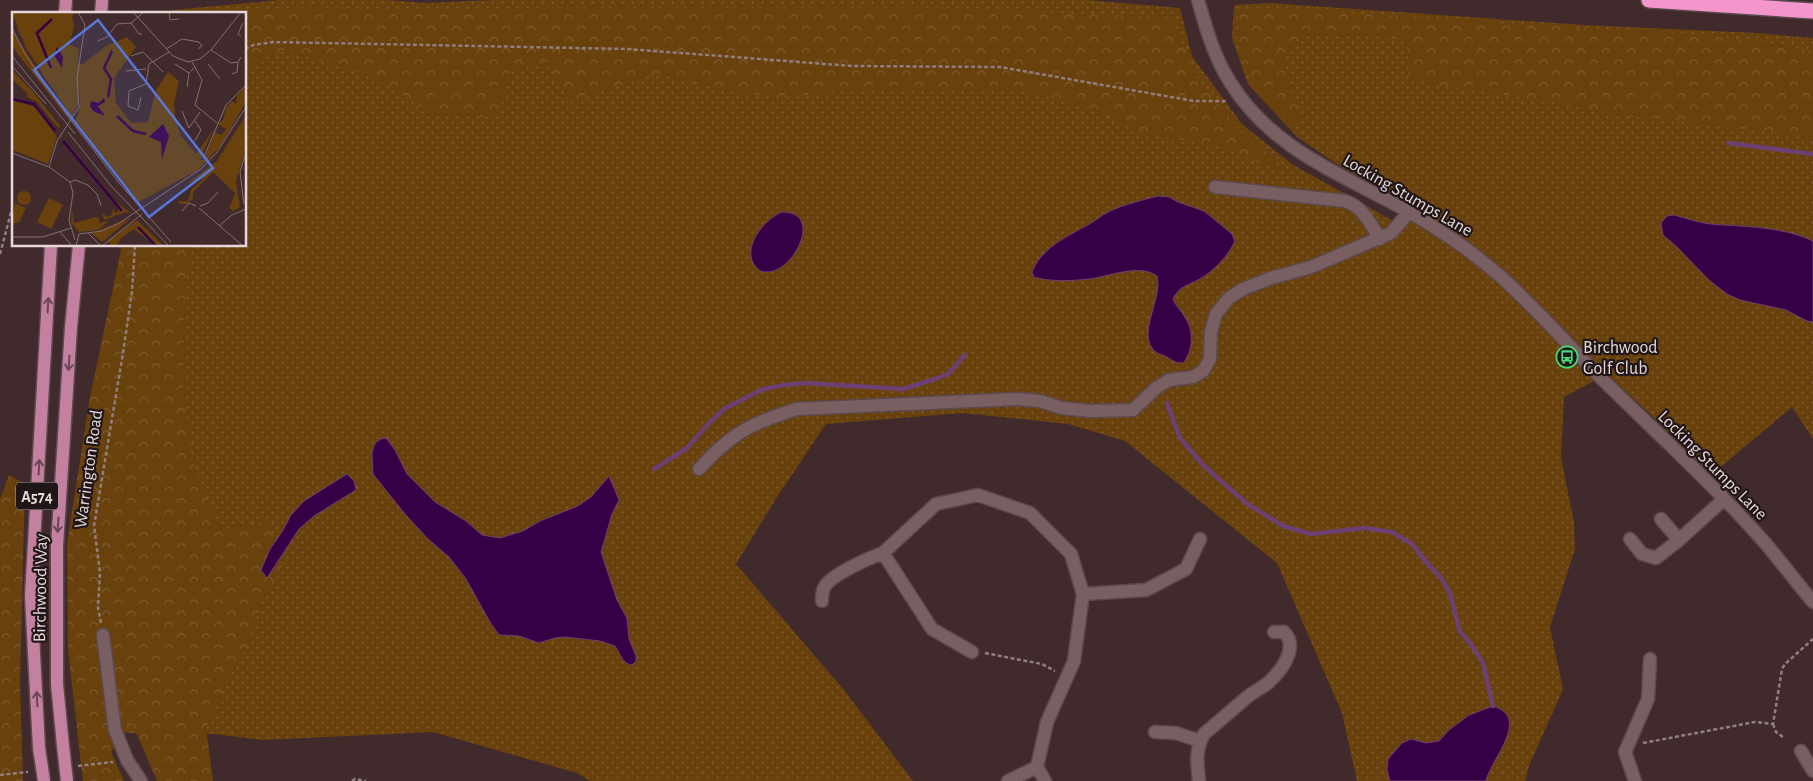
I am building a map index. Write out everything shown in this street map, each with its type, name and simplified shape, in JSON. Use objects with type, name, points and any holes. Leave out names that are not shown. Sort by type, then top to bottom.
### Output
[{"type":"highway","points":[[1649,0],[1813,11]]},
{"type":"main road","name":"Birchwood Way","points":[[44,781],[39,748],[31,596],[51,246]]},
{"type":"main road","name":"Birchwood Way","points":[[67,781],[57,684],[57,546],[71,326],[79,246]]},
{"type":"street","name":"Locking Stumps Lane","points":[[1198,0],[1216,57],[1243,101],[1262,123],[1290,146],[1326,168],[1410,212],[1457,242],[1499,276],[1724,500],[1766,544],[1813,602]]},
{"type":"street","points":[[1215,187],[1345,201],[1355,204],[1364,214],[1380,239]]},
{"type":"street","points":[[699,469],[714,452],[736,434],[764,419],[797,409],[1016,399],[1040,401],[1062,408],[1081,410],[1133,410],[1156,388],[1169,380],[1193,377],[1203,370],[1210,359],[1211,332],[1216,314],[1229,298],[1243,288],[1312,267],[1380,239],[1391,233],[1410,212]]},
{"type":"street","points":[[822,601],[825,585],[865,560],[883,553],[936,504],[978,495],[1030,513],[1071,554],[1083,594],[1074,661],[1047,722],[1037,767],[1045,781]]},
{"type":"street","points":[[1630,540],[1642,554],[1656,558],[1724,500]]},
{"type":"street","points":[[1661,519],[1679,540]]},
{"type":"street","points":[[1083,594],[1146,590],[1186,569],[1200,538]]},
{"type":"street","points":[[883,553],[932,629],[972,652]]},
{"type":"street","points":[[1199,781],[1196,754],[1204,734],[1269,682],[1283,667],[1290,650],[1289,637],[1284,632],[1274,632]]},
{"type":"street","points":[[103,635],[115,730],[127,760],[140,781]]},
{"type":"street","points":[[1635,781],[1625,752],[1648,699],[1650,659]]},
{"type":"street","points":[[1155,732],[1176,733],[1200,741]]},
{"type":"street","points":[[1801,752],[1813,771]]},
{"type":"street","points":[[1008,781],[1037,767]]},
{"type":"path","points":[[246,48],[253,45],[274,42],[628,49],[854,66],[1000,67],[1194,101],[1243,101]]},
{"type":"path","points":[[0,254],[12,209]]},
{"type":"path","name":"Warrington Road","points":[[103,635],[98,608],[100,572],[94,526],[126,335],[132,291],[135,246]]},
{"type":"path","points":[[1783,737],[1776,732],[1773,724],[1782,669],[1785,664],[1813,639]]},
{"type":"path","points":[[972,652],[981,652],[1042,664],[1067,677]]},
{"type":"path","points":[[1628,746],[1755,722],[1773,724]]},
{"type":"path","points":[[352,781],[355,779],[366,781]]},
{"type":"green space","name":"Birchwood Golf Club","points":[[280,0],[389,0],[425,3],[495,0],[1088,0],[1180,8],[1192,56],[1242,124],[1292,164],[1402,226],[1421,211],[1340,166],[1297,137],[1248,84],[1232,38],[1234,5],[1270,3],[1584,25],[1757,33],[1813,38],[1813,439],[1792,407],[1711,475],[1607,374],[1564,397],[1561,458],[1574,522],[1575,549],[1550,627],[1563,689],[1529,766],[1525,781],[1357,781],[1342,713],[1277,563],[1125,441],[1068,424],[962,413],[826,424],[777,497],[736,564],[844,690],[913,781],[590,781],[577,773],[433,732],[262,740],[215,734],[126,733],[113,664],[140,246],[246,246],[246,12],[172,12],[172,10]]},
{"type":"green space","points":[[311,6],[408,11],[605,6],[930,7],[1172,18],[1196,76],[1240,131],[1295,175],[1255,161],[1222,146],[1139,133],[1096,110],[1012,88],[837,92],[779,98],[716,89],[657,74],[569,101],[548,62],[510,70],[496,117],[436,115],[369,75],[284,50],[246,66],[246,12],[240,12]]},
{"type":"green space","points":[[1279,8],[1683,33],[1752,41],[1813,51],[1813,139],[1754,129],[1724,128],[1665,119],[1611,115],[1571,105],[1426,83],[1409,77],[1408,49],[1401,39],[1345,33],[1302,37],[1283,59],[1291,89],[1302,117],[1295,128],[1254,87],[1238,44],[1238,10]]},
{"type":"green space","points":[[122,246],[190,246],[184,317],[183,398],[195,472],[221,529],[267,521],[283,564],[261,603],[250,640],[227,682],[206,729],[213,781],[157,781],[132,723],[111,752],[124,781],[83,781],[68,651],[67,543],[90,397]]},
{"type":"green space","points":[[9,475],[25,484],[20,682],[23,781],[0,781],[0,499]]},
{"type":"shaded area","points":[[1159,196],[1169,197],[1204,211],[1232,234],[1235,241],[1229,252],[1216,267],[1200,279],[1181,289],[1173,299],[1189,324],[1191,335],[1189,353],[1183,363],[1176,362],[1156,352],[1149,341],[1149,323],[1157,294],[1157,276],[1150,272],[1133,271],[1089,279],[1061,281],[1034,277],[1032,272],[1047,251],[1069,235],[1115,209]]},
{"type":"shaded area","points":[[782,212],[795,215],[801,222],[803,232],[800,243],[786,263],[776,270],[761,271],[752,260],[752,244],[756,235],[768,221]]},
{"type":"shaded area","points":[[1674,215],[1697,222],[1788,232],[1813,241],[1813,322],[1807,321],[1786,310],[1740,300],[1727,294],[1710,281],[1663,235],[1661,223],[1667,216]]},
{"type":"shaded area","points":[[386,438],[395,450],[407,474],[435,502],[466,521],[482,535],[500,538],[523,531],[540,521],[578,506],[592,496],[609,476],[619,500],[612,514],[601,552],[617,600],[627,618],[629,639],[636,656],[636,661],[632,665],[626,663],[615,646],[600,641],[565,637],[539,643],[519,636],[499,635],[466,579],[449,557],[428,539],[405,514],[373,474],[372,453],[375,443]]},
{"type":"shaded area","points":[[347,474],[354,481],[356,490],[314,516],[299,529],[267,578],[261,570],[270,549],[291,515],[304,501]]},
{"type":"shaded area","points":[[1493,706],[1504,712],[1509,720],[1509,729],[1506,740],[1486,781],[1390,781],[1387,770],[1388,759],[1402,743],[1411,739],[1426,743],[1439,741],[1449,730],[1469,715]]},
{"type":"waterway","points":[[1728,143],[1813,154]]},
{"type":"waterway","points":[[654,469],[687,448],[724,409],[761,390],[805,383],[903,389],[948,374],[965,355]]},
{"type":"waterway","points":[[1167,403],[1180,438],[1204,466],[1246,503],[1283,526],[1311,534],[1364,528],[1392,532],[1412,544],[1441,578],[1450,593],[1460,632],[1483,663],[1493,706]]},
{"type":"place","name":"Birchwood Golf Club","points":[[1567,357]]}]
